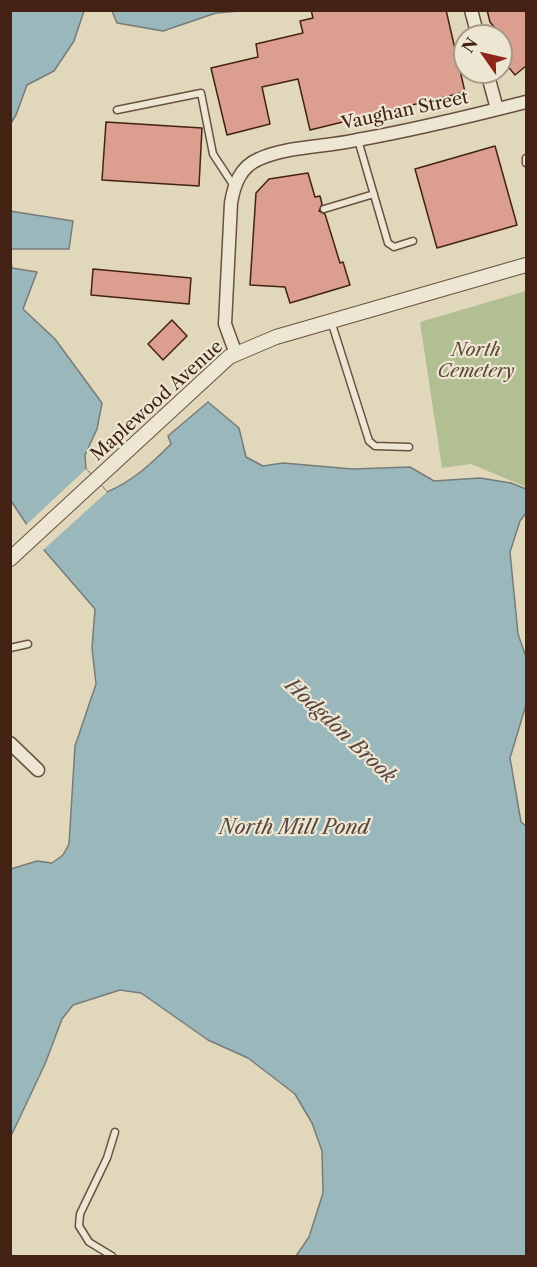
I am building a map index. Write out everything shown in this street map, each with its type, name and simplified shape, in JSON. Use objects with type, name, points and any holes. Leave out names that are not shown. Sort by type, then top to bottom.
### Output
[{"type":"street","points":[[490,84],[497,109]]},
{"type":"street","name":"Vaughan Street","points":[[234,186],[243,170],[258,159],[358,140],[526,102]]},
{"type":"street","points":[[234,186],[225,324],[236,354]]},
{"type":"street","name":"Maplewood Avenue","points":[[10,559],[217,367],[236,354],[276,337],[526,265]]},
{"type":"street","points":[[13,751],[38,770]]},
{"type":"lane","points":[[117,110],[201,93],[213,154],[234,186]]},
{"type":"lane","points":[[358,140],[388,243],[394,247],[413,241]]},
{"type":"lane","points":[[526,158],[526,163]]},
{"type":"lane","points":[[324,209],[374,194]]},
{"type":"lane","points":[[331,321],[369,441],[375,446],[409,447]]},
{"type":"lane","points":[[10,648],[28,644]]},
{"type":"lane","points":[[112,1257],[89,1242],[79,1226],[80,1214],[107,1158],[115,1132]]},
{"type":"green space","name":"North Cemetery","points":[[526,291],[526,487],[471,464],[442,468],[420,322]]},
{"type":"water","points":[[11,10],[84,11],[74,41],[54,71],[27,85],[11,123]]},
{"type":"water","points":[[112,11],[240,11],[216,13],[163,31],[117,23]]},
{"type":"water","points":[[10,211],[73,221],[69,249],[11,249]]},
{"type":"water","name":"North Mill Pond","points":[[10,254],[12,268],[37,272],[23,309],[55,339],[102,403],[97,429],[85,455],[86,469],[107,492],[125,483],[149,465],[171,444],[168,436],[208,402],[239,428],[246,457],[263,466],[283,463],[352,469],[410,467],[434,481],[480,478],[511,483],[526,489],[526,513],[520,521],[510,552],[518,634],[526,657],[526,705],[510,758],[521,822],[526,826],[526,1256],[296,1256],[309,1237],[323,1193],[322,1151],[312,1123],[295,1094],[248,1058],[208,1040],[141,993],[120,990],[73,1005],[62,1019],[45,1064],[11,1136],[11,869],[37,861],[52,863],[63,855],[69,844],[75,746],[96,684],[92,648],[95,609],[44,550],[11,501]]},
{"type":"pier","points":[[86,469],[107,492],[42,551],[24,527]]},
{"type":"building","points":[[311,10],[446,10],[453,40],[453,84],[463,84],[465,92],[310,130],[298,79],[262,87],[270,124],[227,135],[211,68],[258,57],[256,44],[303,33],[300,21],[313,18]]},
{"type":"building","points":[[487,10],[526,10],[526,66],[515,75],[513,73],[513,24],[492,24]]},
{"type":"building","points":[[106,122],[202,128],[199,186],[102,180]]},
{"type":"building","points":[[495,146],[517,225],[437,248],[415,169]]},
{"type":"building","points":[[308,173],[315,197],[320,196],[322,204],[319,211],[325,214],[340,263],[343,262],[350,285],[290,303],[285,287],[250,285],[256,193],[269,179]]},
{"type":"building","points":[[93,269],[191,278],[189,304],[91,295]]},
{"type":"building","points":[[172,320],[187,336],[163,360],[148,344]]},
{"type":"water label","name":"Hodgdon Brook","points":[[340,731]]}]
